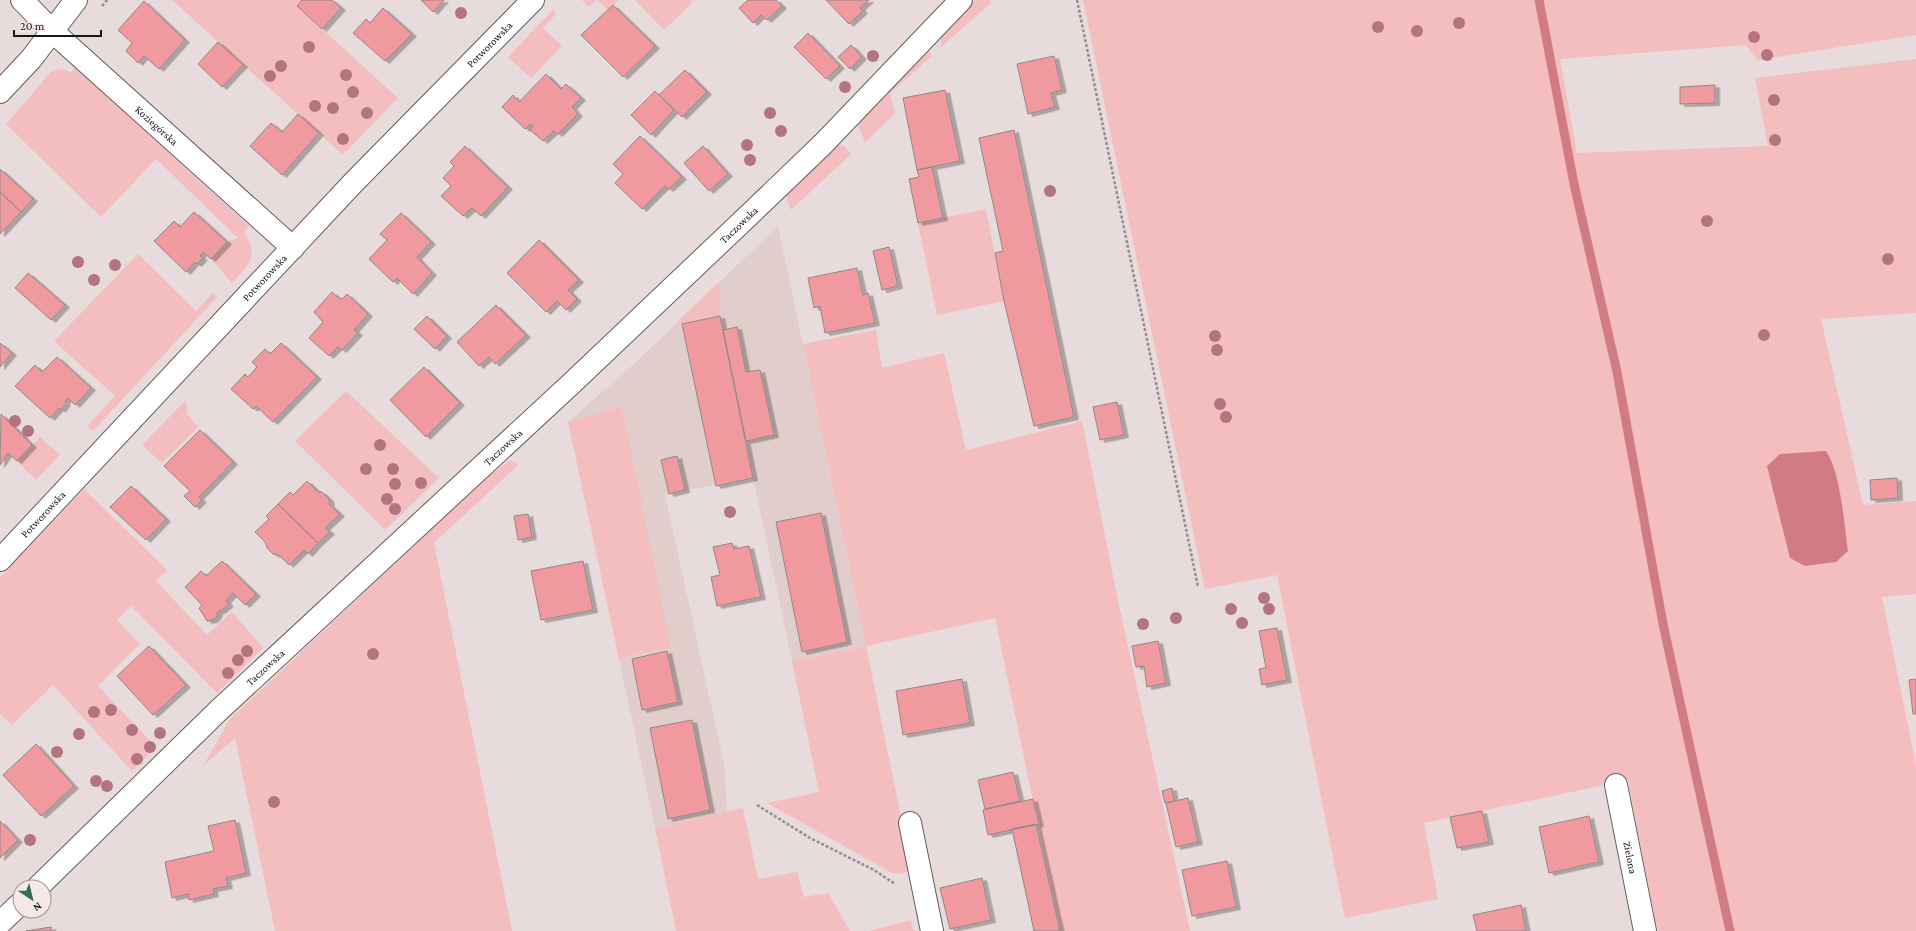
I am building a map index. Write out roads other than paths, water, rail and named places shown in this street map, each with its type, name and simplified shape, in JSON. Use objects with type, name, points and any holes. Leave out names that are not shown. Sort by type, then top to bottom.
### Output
[{"type":"street","name":"Koziegórska","points":[[22,0],[52,31],[293,248]]},
{"type":"street","points":[[0,92],[31,59],[76,0]]},
{"type":"street","name":"Potworowska","points":[[0,560],[293,248],[533,0]]},
{"type":"street","name":"Taczowska","points":[[46,879],[218,711],[572,383],[823,144],[960,0]]},
{"type":"street","name":"Zielona","points":[[1616,785],[1645,931]]},
{"type":"street","points":[[910,823],[932,931]]},
{"type":"street","points":[[0,923],[12,912]]},
{"type":"waterway","points":[[1539,0],[1574,184],[1617,372],[1663,624],[1730,931]]}]
